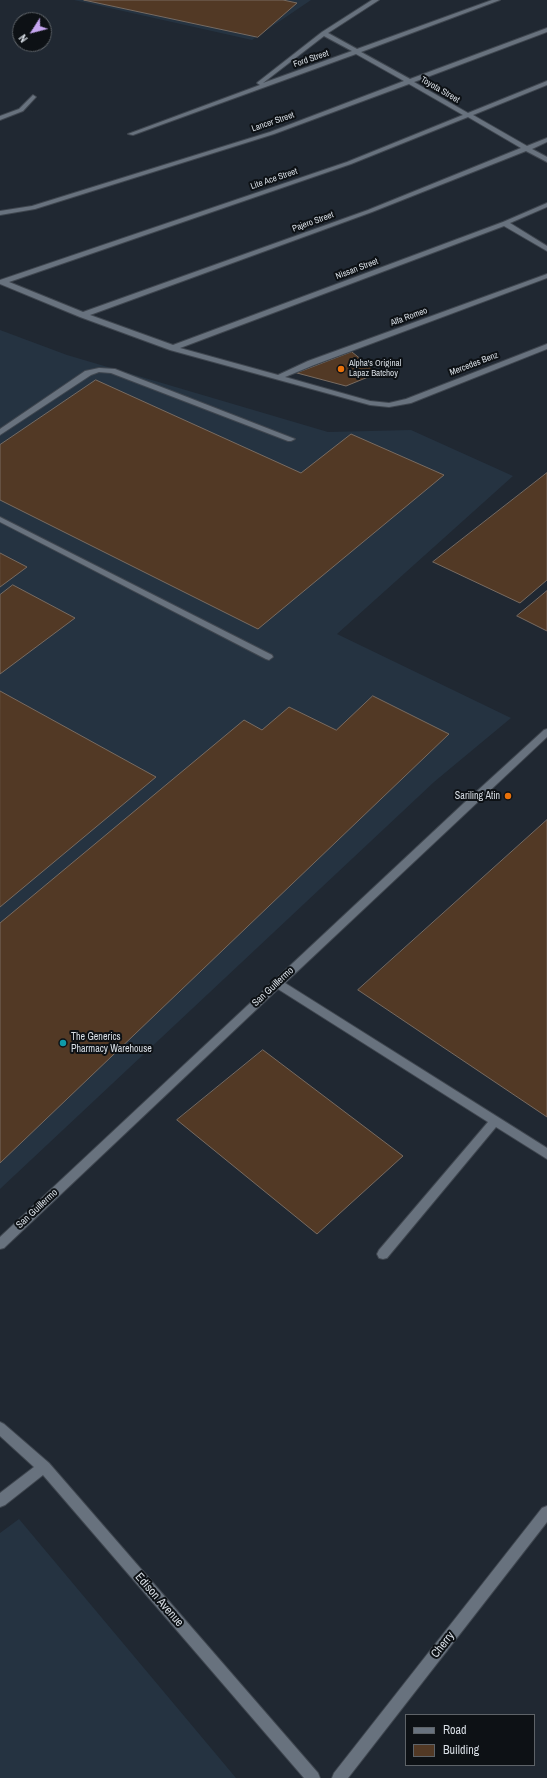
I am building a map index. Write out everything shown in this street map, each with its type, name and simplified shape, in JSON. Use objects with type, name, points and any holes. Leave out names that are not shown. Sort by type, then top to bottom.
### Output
[{"type":"street","points":[[253,88],[324,33],[376,0]]},
{"type":"street","name":"Ford Street","points":[[131,134],[253,88],[357,52],[497,0]]},
{"type":"street","name":"Lancer Street","points":[[0,213],[33,208],[272,133],[547,30]]},
{"type":"street","name":"Toyota Street","points":[[324,33],[465,115],[547,160]]},
{"type":"street","name":"Lite Ace Street","points":[[2,282],[349,163],[547,83]]},
{"type":"street","points":[[0,118],[21,110],[33,97]]},
{"type":"street","name":"Pajero Street","points":[[83,315],[370,211],[547,140]]},
{"type":"street","name":"Nissan Street","points":[[173,348],[505,223],[547,205]]},
{"type":"street","points":[[505,223],[547,249]]},
{"type":"street","name":"Alfa Romeo","points":[[279,377],[311,363],[547,276]]},
{"type":"street","name":"Mercedes Benz","points":[[2,282],[83,315],[173,348],[370,403],[389,406],[408,401],[547,346]]},
{"type":"street","points":[[0,433],[88,373],[99,370],[112,371],[291,439]]},
{"type":"street","points":[[0,519],[269,656]]},
{"type":"street","name":"San Guillermo","points":[[0,1244],[467,805],[547,732]]},
{"type":"street","points":[[277,984],[310,1003],[494,1122],[547,1154]]},
{"type":"street","points":[[382,1254],[494,1122]]},
{"type":"street","name":"Edison Avenue","points":[[0,1428],[44,1467],[313,1778]]},
{"type":"street","points":[[0,1501],[44,1467]]},
{"type":"street","name":"Cherry","points":[[339,1778],[547,1512]]},
{"type":"shaded area","points":[[74,0],[311,0],[252,40]]},
{"type":"shaded area","points":[[0,330],[67,355],[328,432],[411,430],[513,476],[337,634],[511,718],[434,782],[0,1189]]},
{"type":"shaded area","points":[[19,1519],[236,1778],[0,1778],[0,1533]]},
{"type":"building","points":[[84,0],[283,0],[297,3],[258,37]]},
{"type":"building","name":"Alpha's Original Lapaz Batchoy","points":[[352,352],[378,373],[346,386],[297,373]]},
{"type":"building","points":[[96,380],[301,473],[351,434],[444,475],[258,629],[0,500],[0,445]]},
{"type":"building","points":[[547,473],[547,580],[520,603],[433,562]]},
{"type":"building","points":[[0,553],[27,567],[0,587]]},
{"type":"building","points":[[13,585],[75,618],[0,674],[0,595]]},
{"type":"building","points":[[547,591],[547,631],[517,616]]},
{"type":"building","points":[[0,691],[156,777],[0,907]]},
{"type":"building","name":"The Generics Pharmacy Warehouse","points":[[373,696],[449,734],[0,1163],[0,923],[244,720],[262,730],[289,707],[336,730]]},
{"type":"building","points":[[547,820],[547,1117],[358,990]]},
{"type":"building","points":[[263,1050],[403,1156],[317,1234],[177,1120]]},
{"type":"place","name":"Alpha's Original Lapaz Batchoy","points":[[341,369]]},
{"type":"place","name":"Sariling Atin","points":[[508,796]]},
{"type":"place","name":"The Generics Pharmacy Warehouse","points":[[63,1043]]}]
